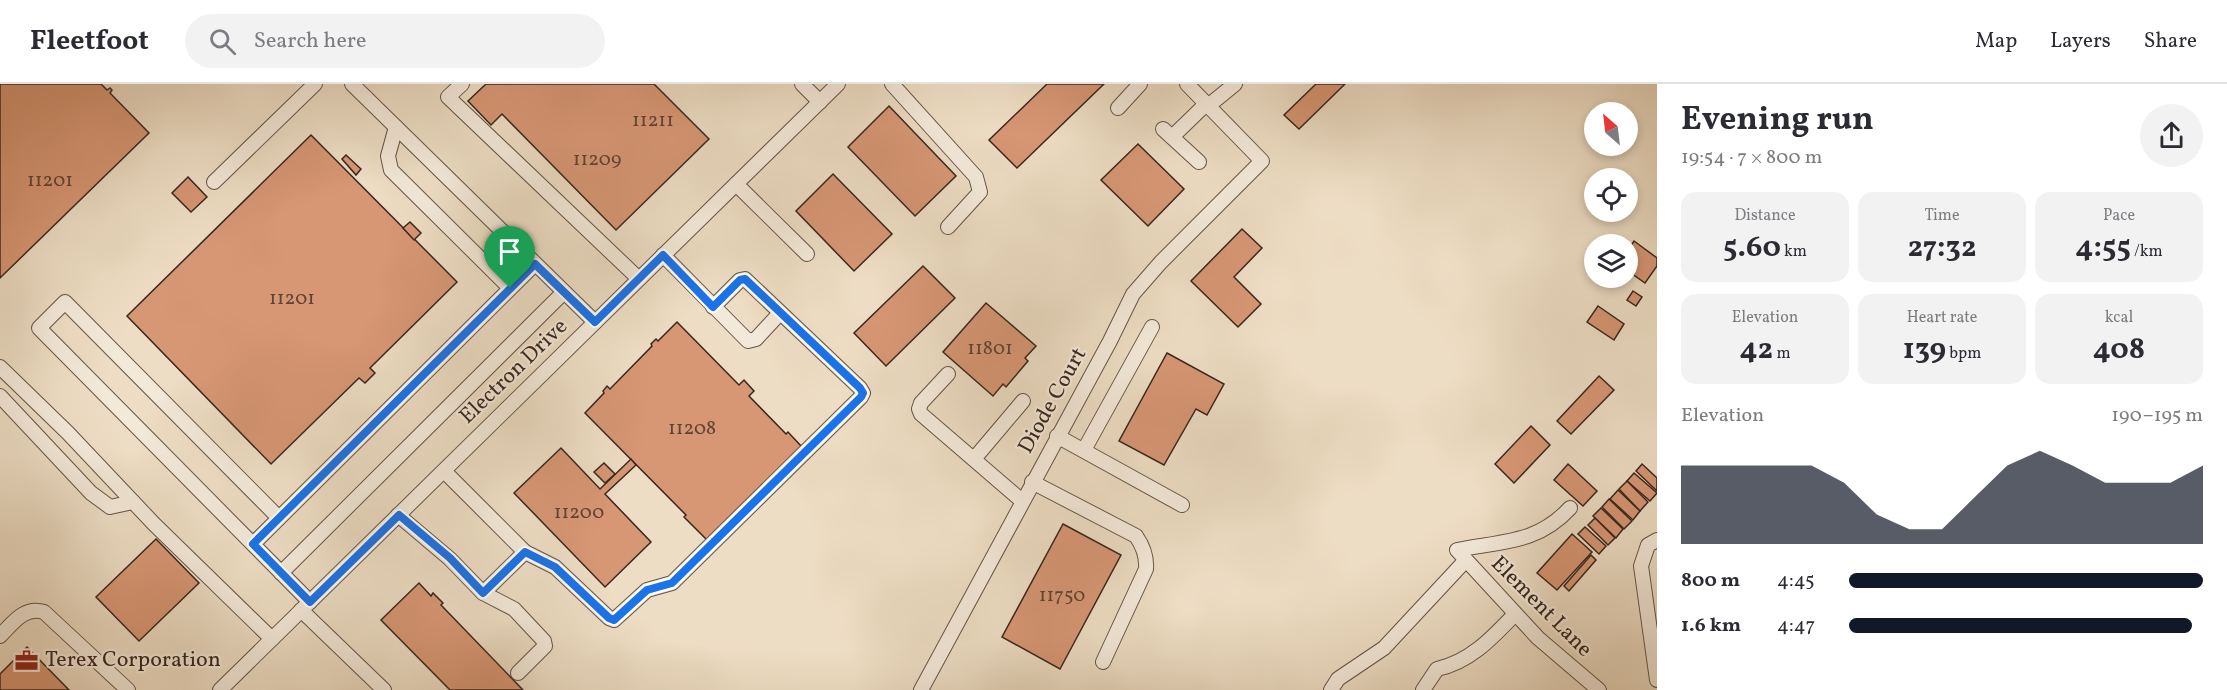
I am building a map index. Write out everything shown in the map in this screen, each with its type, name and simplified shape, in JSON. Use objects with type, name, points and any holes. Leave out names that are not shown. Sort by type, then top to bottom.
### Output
[{"type":"street","points":[[214,182],[315,84]]},
{"type":"street","points":[[352,84],[595,322]]},
{"type":"street","points":[[462,84],[448,97],[639,279]]},
{"type":"street","points":[[802,84],[820,102]]},
{"type":"street","name":"Electron Drive","points":[[220,690],[838,84]]},
{"type":"street","points":[[892,84],[976,177],[980,192],[948,227]]},
{"type":"street","points":[[1118,108],[1140,84]]},
{"type":"street","points":[[1187,84],[1207,105]]},
{"type":"street","points":[[1199,162],[1167,133],[1235,84]]},
{"type":"street","name":"Diode Court","points":[[921,690],[1133,294],[1161,262],[1262,161],[1207,105]]},
{"type":"street","points":[[396,127],[388,156],[391,170],[510,288]]},
{"type":"street","points":[[736,184],[807,254]]},
{"type":"street","points":[[663,255],[748,341],[756,339],[780,313]]},
{"type":"street","points":[[253,544],[535,264]]},
{"type":"street","points":[[444,471],[525,552],[555,567],[609,618],[614,620],[647,590],[672,583],[863,393],[743,278],[713,307]]},
{"type":"street","points":[[281,573],[564,292]]},
{"type":"street","points":[[279,518],[64,302],[39,328],[281,573],[305,606],[384,690]]},
{"type":"street","points":[[1084,450],[1152,327]]},
{"type":"street","points":[[0,367],[272,639]]},
{"type":"street","points":[[948,374],[921,403],[919,409],[921,414],[1022,501]]},
{"type":"street","points":[[0,396],[91,493],[110,507],[134,502]]},
{"type":"street","points":[[974,459],[1023,401]]},
{"type":"street","points":[[1058,436],[1182,505]]},
{"type":"street","points":[[1032,482],[1136,536],[1144,551],[1147,560],[1146,569],[1102,662]]},
{"type":"street","points":[[1331,690],[1338,679],[1384,648],[1461,556],[1539,532],[1570,508]]},
{"type":"street","points":[[399,515],[450,558],[483,593],[513,609],[544,640],[545,646],[518,673]]},
{"type":"street","points":[[1657,540],[1648,545],[1641,566],[1657,680]]},
{"type":"street","points":[[483,593],[525,552]]},
{"type":"street","name":"Element Lane","points":[[1461,556],[1538,638],[1599,690]]},
{"type":"street","points":[[0,636],[23,613],[36,609],[44,612],[128,690]]},
{"type":"street","points":[[1423,690],[1437,669],[1453,666],[1475,652],[1515,614]]},
{"type":"building","points":[[0,84],[101,84],[107,90],[110,88],[112,90],[110,93],[149,133],[0,278]]},
{"type":"building","points":[[486,84],[654,84],[709,139],[616,230],[502,114],[491,125],[468,101]]},
{"type":"building","points":[[1047,84],[1104,84],[1017,168],[989,140]]},
{"type":"building","points":[[1316,84],[1345,84],[1299,129],[1284,115]]},
{"type":"building","points":[[889,106],[956,176],[915,216],[848,147]]},
{"type":"building","points":[[311,135],[457,282],[370,368],[375,373],[365,383],[359,378],[271,464],[127,316]]},
{"type":"building","points":[[1138,144],[1184,189],[1148,226],[1101,180]]},
{"type":"building","points":[[346,155],[361,169],[356,175],[342,159]]},
{"type":"building","points":[[833,174],[892,234],[854,271],[796,211]]},
{"type":"building","points":[[188,177],[207,197],[191,212],[172,193]]},
{"type":"building","points":[[410,222],[421,233],[414,240],[403,228]]},
{"type":"building","points":[[1242,229],[1262,248],[1234,277],[1261,304],[1238,327],[1191,281]]},
{"type":"building","points":[[1638,244],[1657,258],[1657,266],[1645,283],[1638,278]]},
{"type":"building","points":[[923,266],[955,298],[886,366],[854,333]]},
{"type":"building","points":[[1633,291],[1642,297],[1636,306],[1627,300]]},
{"type":"building","points":[[986,303],[1036,346],[1025,358],[1028,361],[1006,387],[1003,384],[993,396],[943,352]]},
{"type":"building","points":[[1598,306],[1624,324],[1614,340],[1587,322]]},
{"type":"building","points":[[677,322],[739,385],[744,380],[754,391],[749,396],[802,447],[707,540],[684,517],[686,515],[585,413],[604,393],[607,386],[610,389],[656,339],[658,341]]},
{"type":"building","points":[[1167,353],[1224,384],[1207,415],[1196,409],[1164,465],[1119,441]]},
{"type":"building","points":[[1599,376],[1614,390],[1571,434],[1557,421]]},
{"type":"building","points":[[1531,426],[1550,445],[1514,483],[1495,464]]},
{"type":"building","points":[[561,448],[600,489],[631,459],[636,465],[605,494],[651,542],[605,587],[514,493]]},
{"type":"building","points":[[604,463],[615,474],[605,483],[594,472]]},
{"type":"building","points":[[1568,464],[1597,491],[1583,506],[1554,480]]},
{"type":"building","points":[[1642,464],[1657,478],[1657,491],[1636,471]]},
{"type":"building","points":[[1634,473],[1657,493],[1650,501],[1627,481]]},
{"type":"building","points":[[1627,481],[1648,502],[1640,511],[1619,489]]},
{"type":"building","points":[[1618,490],[1640,511],[1633,520],[1610,499]]},
{"type":"building","points":[[1609,499],[1632,521],[1624,529],[1602,507]]},
{"type":"building","points":[[1601,508],[1623,529],[1616,538],[1593,516]]},
{"type":"building","points":[[1595,518],[1615,538],[1608,545],[1588,525]]},
{"type":"building","points":[[1063,524],[1121,555],[1060,669],[1002,637]]},
{"type":"building","points":[[1585,527],[1606,546],[1599,554],[1578,534]]},
{"type":"building","points":[[1572,534],[1592,552],[1557,590],[1537,573]]},
{"type":"building","points":[[156,539],[199,583],[139,641],[96,597]]},
{"type":"building","points":[[1591,555],[1596,560],[1569,591],[1564,586]]},
{"type":"building","points":[[419,583],[431,596],[433,593],[443,603],[441,605],[523,690],[450,690],[381,620]]},
{"type":"building","name":"Terex Corporation","points":[[27,647],[69,690],[0,690],[0,674]]},
{"type":"place","name":"Terex Corporation","points":[[27,660]]},
{"type":"route","points":[[663,255],[713,307],[743,278],[863,393],[672,583],[647,590],[614,620],[609,618],[555,567],[525,552],[483,593],[450,558],[434,547],[399,515],[310,602],[253,544],[510,288],[535,264],[595,322],[663,255]]}]
